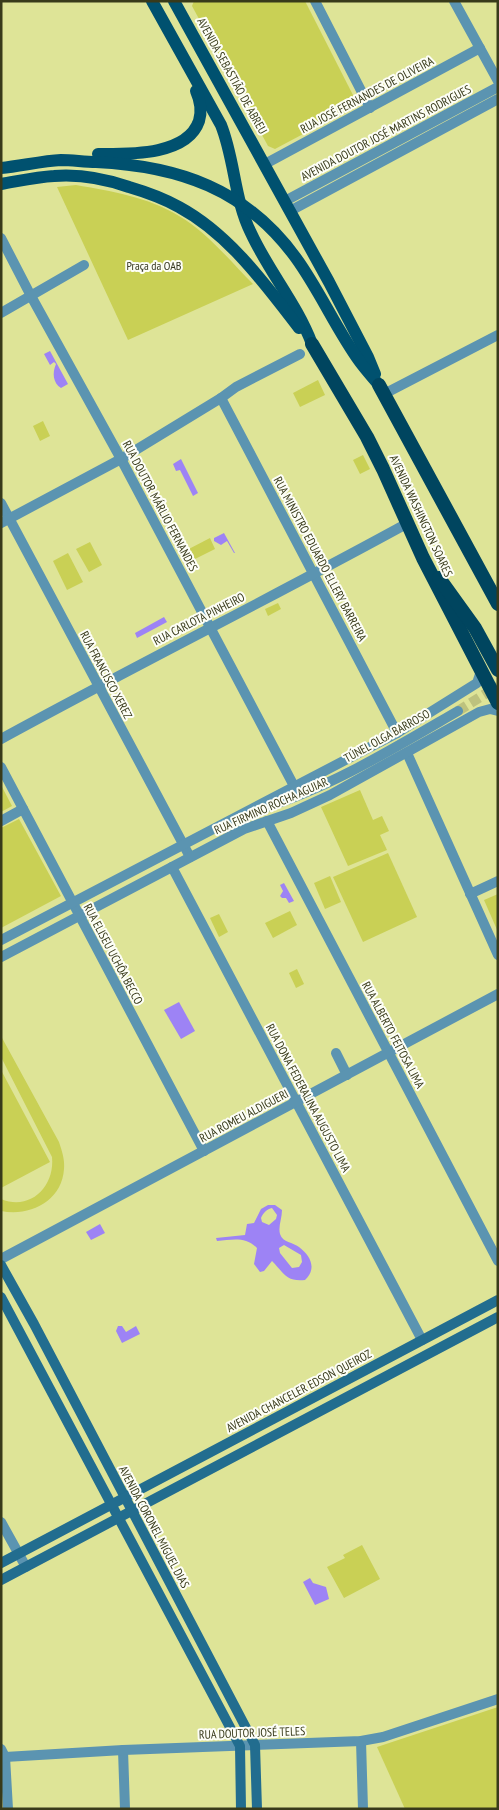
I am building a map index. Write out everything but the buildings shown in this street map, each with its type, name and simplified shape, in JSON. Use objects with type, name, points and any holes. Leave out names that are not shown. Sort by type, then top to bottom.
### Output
[{"type":"highway","name":"AVENIDA WASHINGTON SOARES","points":[[312,344],[367,437],[423,558],[498,703]]},
{"type":"highway","name":"AVENIDA WASHINGTON SOARES","points":[[382,390],[498,604]]},
{"type":"highway","points":[[423,558],[463,609],[498,670]]},
{"type":"main road","points":[[61,160],[76,155],[124,154],[169,148],[182,142],[195,129],[201,115],[200,102],[194,88],[194,78],[152,1]]},
{"type":"main road","name":"AVENIDA SEBASTIÃO DE ABREU","points":[[176,2],[265,164]]},
{"type":"main road","name":"AVENIDA WASHINGTON SOARES","points":[[194,78],[225,135],[239,200],[251,233],[290,299],[312,344]]},
{"type":"main road","name":"AVENIDA WASHINGTON SOARES","points":[[1,168],[61,160],[145,166],[185,176],[231,196],[265,223],[301,264],[360,362],[382,390]]},
{"type":"main road","name":"AVENIDA WASHINGTON SOARES","points":[[265,164],[368,357],[382,390]]},
{"type":"main road","name":"AVENIDA WASHINGTON SOARES","points":[[1,184],[54,176],[91,178],[119,184],[156,196],[178,206],[203,223],[241,258],[276,298],[312,344]]},
{"type":"main road","name":"AVENIDA CORONEL MIGUEL DIAS","points":[[1,1265],[255,1745],[257,1809]]},
{"type":"main road","points":[[1,1296],[240,1746],[241,1809]]},
{"type":"main road","name":"AVENIDA CHANCELER EDSON QUEIROZ","points":[[1,1562],[498,1300]]},
{"type":"main road","points":[[1,1580],[498,1317]]},
{"type":"main road","points":[[39,1366],[52,1359]]},
{"type":"main road","points":[[287,1429],[315,1397]]},
{"type":"main road","points":[[196,1460],[203,1474]]},
{"type":"main road","points":[[181,1636],[194,1629]]},
{"type":"street","points":[[315,1],[370,108]]},
{"type":"street","points":[[454,1],[498,81]]},
{"type":"street","name":"RUA JOSÉ FERNANDES DE OLIVEIRA","points":[[265,164],[480,48]]},
{"type":"street","name":"AVENIDA DOUTOR JOSÉ MARTINS RODRIGUES","points":[[288,206],[498,87]]},
{"type":"street","name":"AVENIDA DOUTOR JOSÉ MARTINS RODRIGUES","points":[[288,206],[498,99]]},
{"type":"street","name":"RUA DOUTOR MÁRLIO FERNANDES","points":[[1,238],[31,296],[122,459],[294,786]]},
{"type":"street","points":[[1,313],[84,265]]},
{"type":"street","points":[[382,390],[498,335]]},
{"type":"street","points":[[5,520],[122,459],[236,387],[300,354]]},
{"type":"street","name":"RUA MINISTRO EDUARDO ELLERY BARREIRA","points":[[221,398],[397,732]]},
{"type":"street","name":"RUA FRANCISCO XEREZ","points":[[1,503],[5,520],[190,857]]},
{"type":"street","name":"RUA CARLOTA PINHEIRO","points":[[1,739],[97,686],[314,575],[408,523]]},
{"type":"street","name":"RUA FIRMINO ROCHA AGUIAR","points":[[1,940],[397,732],[477,683],[481,671]]},
{"type":"street","name":"RUA FIRMINO ROCHA AGUIAR","points":[[1,957],[244,829],[291,813],[330,795],[479,712],[490,709],[498,711]]},
{"type":"street","name":"TÚNEL OLGA BARROSO","points":[[243,814],[315,789],[414,737],[458,710]]},
{"type":"street","points":[[407,753],[498,955]]},
{"type":"street","name":"RUA ELISEU UCHÔA BECCO","points":[[1,767],[204,1151]]},
{"type":"street","points":[[1,821],[23,809]]},
{"type":"street","name":"RUA ALBERTO FEITOSA LIMA","points":[[266,821],[498,1261]]},
{"type":"street","name":"RUA DONA FEDERALINA AUGUSTO LIMA","points":[[172,867],[422,1340]]},
{"type":"street","points":[[470,894],[498,881]]},
{"type":"street","name":"RUA ROMEU ALDIGUERI","points":[[1,1259],[498,994]]},
{"type":"street","points":[[336,1053],[347,1075]]},
{"type":"street","points":[[1,1522],[26,1567]]},
{"type":"street","name":"RUA DOUTOR JOSÉ TELES","points":[[3,1755],[361,1741],[383,1737],[498,1699]]},
{"type":"street","points":[[361,1741],[363,1809]]},
{"type":"street","points":[[123,1750],[125,1809]]},
{"type":"street","points":[[3,1755],[8,1809]]},
{"type":"green space","points":[[194,1],[305,1],[356,101],[352,108],[275,149],[268,146],[192,6]]},
{"type":"green space","name":"Praça da OAB","points":[[76,185],[116,192],[142,199],[167,209],[200,231],[253,284],[128,340],[57,187]]},
{"type":"green space","points":[[318,380],[325,395],[300,407],[293,393]]},
{"type":"green space","points":[[43,421],[50,436],[40,441],[33,426]]},
{"type":"green space","points":[[363,455],[370,469],[360,474],[353,460]]},
{"type":"green space","points":[[210,538],[215,549],[189,562],[183,552]]},
{"type":"green space","points":[[90,542],[102,565],[89,572],[76,549]]},
{"type":"green space","points":[[68,553],[83,582],[67,590],[53,561]]},
{"type":"green space","points":[[278,603],[281,609],[268,616],[265,609]]},
{"type":"green space","points":[[1,785],[12,806],[1,812]]},
{"type":"green space","points":[[360,790],[373,820],[382,816],[389,831],[380,835],[387,850],[348,866],[321,807]]},
{"type":"green space","points":[[19,819],[61,896],[1,928],[1,828]]},
{"type":"green space","points":[[388,853],[417,917],[363,942],[333,877]]},
{"type":"green space","points":[[330,876],[341,902],[325,909],[314,883]]},
{"type":"green space","points":[[498,894],[498,932],[484,900]]},
{"type":"green space","points":[[290,911],[297,925],[273,938],[265,923]]},
{"type":"green space","points":[[219,914],[228,932],[219,937],[210,918]]},
{"type":"green space","points":[[297,969],[304,984],[296,988],[289,973]]},
{"type":"green space","points":[[1,1036],[59,1142],[64,1159],[62,1180],[51,1198],[33,1209],[23,1211],[1,1211],[1,1199],[22,1202],[38,1194],[45,1187],[49,1178],[52,1168],[52,1157],[1,1057]]},
{"type":"green space","points":[[1,1070],[50,1162],[1,1188]]},
{"type":"green space","points":[[362,1545],[380,1579],[344,1598],[327,1567],[345,1558],[343,1555]]},
{"type":"green space","points":[[498,1707],[498,1809],[405,1809],[377,1747]]},
{"type":"shaded area","points":[[50,351],[68,384],[61,388],[56,383],[54,377],[56,364],[54,362],[50,365],[44,354]]},
{"type":"shaded area","points":[[181,459],[198,493],[193,496],[180,470],[176,471],[173,464]]},
{"type":"shaded area","points":[[224,533],[235,553],[227,541],[221,545],[214,541],[214,538]]},
{"type":"shaded area","points":[[164,617],[167,622],[137,638],[135,633]]},
{"type":"shaded area","points":[[284,883],[294,901],[289,903],[286,898],[280,896],[283,891],[280,885]]},
{"type":"shaded area","points":[[179,1002],[195,1031],[181,1039],[164,1010]]},
{"type":"shaded area","points":[[268,1205],[275,1205],[282,1210],[279,1228],[281,1237],[297,1245],[307,1254],[311,1263],[311,1271],[305,1280],[289,1278],[272,1261],[264,1271],[260,1272],[254,1264],[257,1248],[248,1242],[243,1240],[217,1241],[216,1238],[245,1235],[247,1224],[254,1223],[261,1209]],"holes":[[[272,1208],[277,1215],[276,1219],[269,1225],[262,1222],[261,1218],[268,1209]],[[284,1245],[301,1255],[302,1262],[299,1267],[292,1268],[280,1253],[279,1248]]]},
{"type":"shaded area","points":[[100,1224],[105,1233],[91,1240],[86,1232]]},
{"type":"shaded area","points":[[118,1326],[122,1326],[126,1332],[136,1326],[140,1334],[122,1343],[116,1331]]},
{"type":"shaded area","points":[[310,1578],[313,1583],[326,1587],[329,1599],[315,1605],[303,1582]]},
{"type":"tunnel","points":[[458,711],[498,686]]}]
